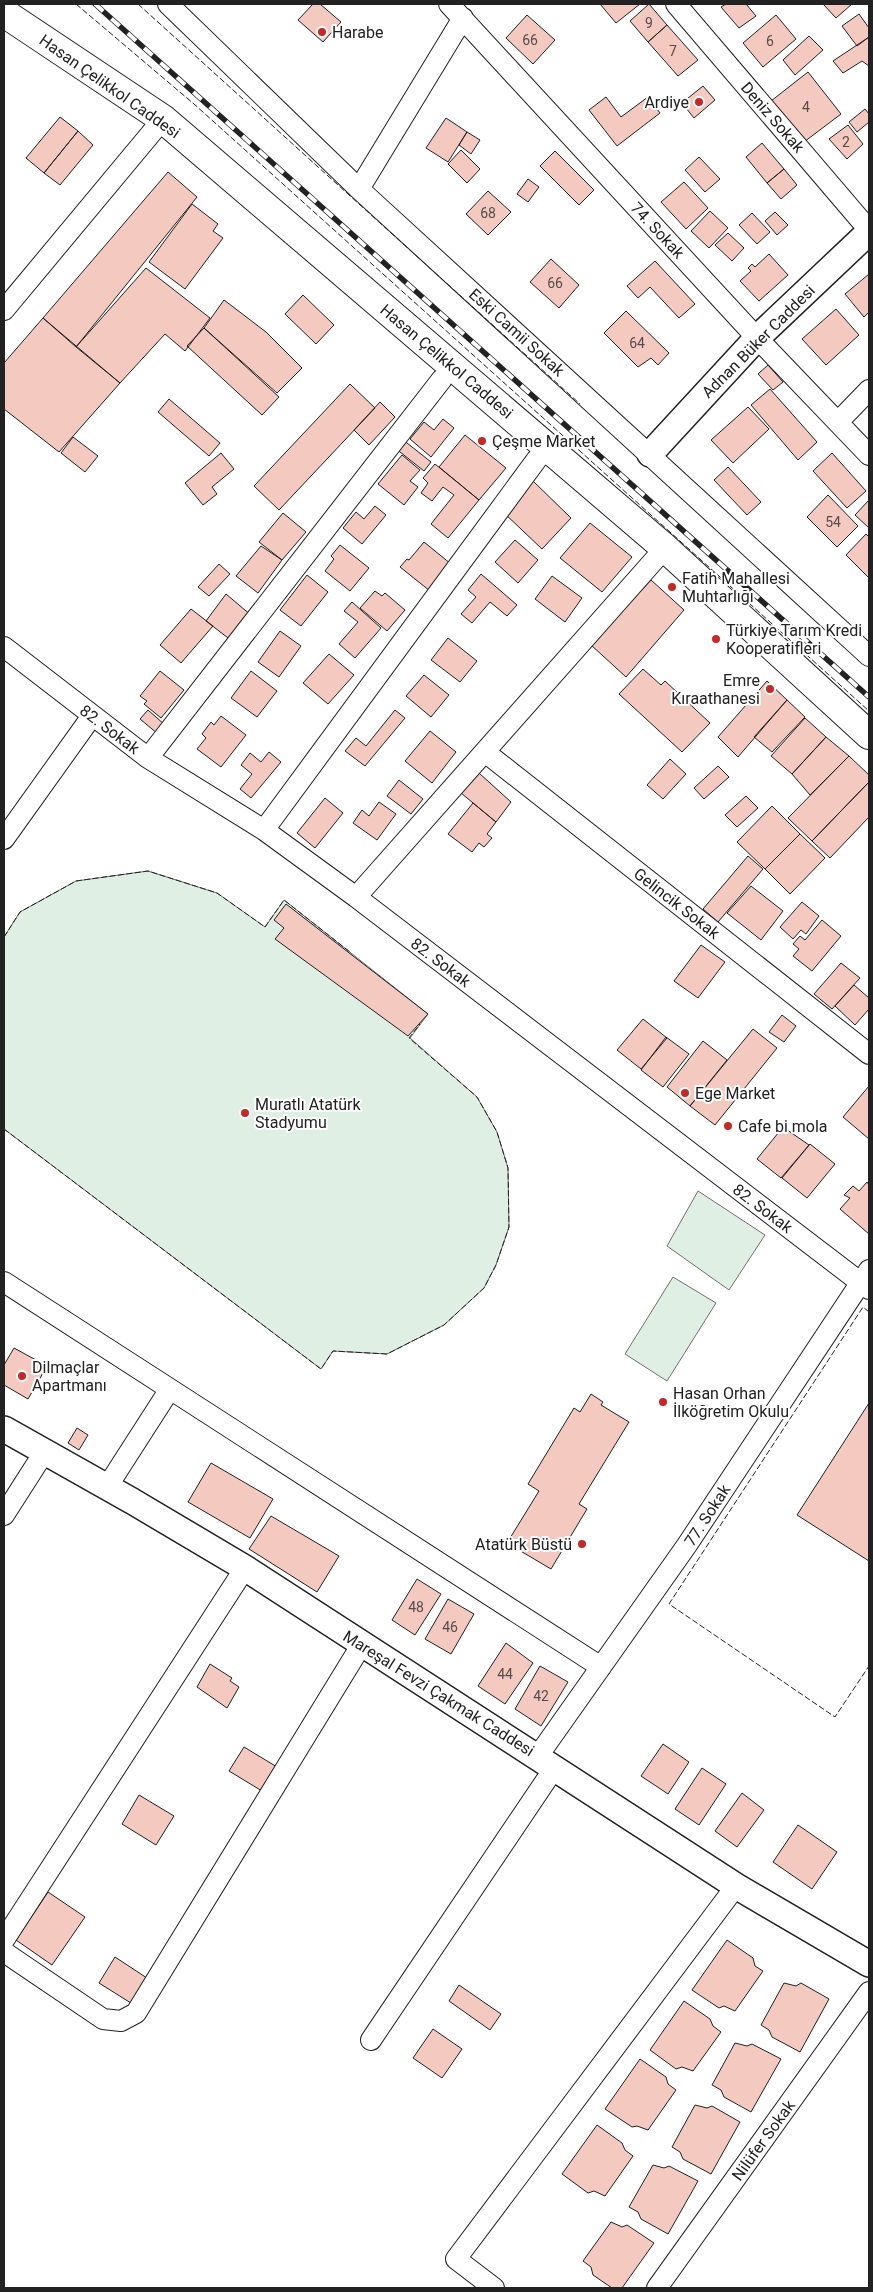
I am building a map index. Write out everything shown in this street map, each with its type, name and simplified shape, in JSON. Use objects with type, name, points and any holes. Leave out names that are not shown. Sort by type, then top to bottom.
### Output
[{"type":"main road","name":"Hasan Çelikkol Caddesi","points":[[4,13],[163,119],[665,548],[869,735]]},
{"type":"street","name":"Eski Camii Sokak","points":[[168,4],[359,189],[869,656]]},
{"type":"street","name":"74. Sokak","points":[[449,4],[757,338],[869,455]]},
{"type":"street","name":"Deniz Sokak","points":[[676,4],[869,231]]},
{"type":"street","points":[[359,189],[463,18]]},
{"type":"street","points":[[4,307],[163,119]]},
{"type":"street","name":"Adnan Büker Caddesi","points":[[650,454],[757,338],[869,231]]},
{"type":"street","points":[[148,758],[442,379]]},
{"type":"street","points":[[838,422],[869,390]]},
{"type":"street","points":[[264,830],[537,459],[549,448]]},
{"type":"street","points":[[356,898],[665,548]]},
{"type":"street","name":"82. Sokak","points":[[4,648],[148,758],[264,830],[866,1280]]},
{"type":"street","points":[[4,839],[92,716]]},
{"type":"street","name":"Gelincik Sokak","points":[[485,752],[869,1054]]},
{"type":"street","name":"77. Sokak","points":[[371,2040],[547,1761],[601,1667],[687,1545],[866,1280]]},
{"type":"street","points":[[4,1282],[601,1667]]},
{"type":"street","points":[[107,1487],[170,1389]]},
{"type":"street","name":"Mareşal Fevzi Çakmak Caddesi","points":[[4,1429],[245,1568],[547,1761],[736,1886],[869,1964]]},
{"type":"street","points":[[4,1515],[45,1451]]},
{"type":"street","points":[[4,1940],[245,1568]]},
{"type":"street","points":[[4,1952],[103,2019],[120,2021],[136,2014],[362,1644]]},
{"type":"street","points":[[494,2288],[456,2259],[736,1886]]},
{"type":"street","name":"Nilüfer Sokak","points":[[657,2288],[869,1992]]},
{"type":"green space","name":"Muratlı Atatürk Stadyumu","points":[[148,871],[217,893],[265,927],[284,900],[428,1014],[410,1038],[477,1097],[497,1132],[508,1168],[509,1227],[496,1265],[484,1288],[444,1325],[387,1354],[333,1351],[321,1369],[4,1129],[4,937],[20,912],[76,881]]},
{"type":"green space","points":[[698,1191],[765,1235],[729,1290],[667,1246]]},
{"type":"green space","points":[[673,1277],[716,1303],[667,1381],[625,1354]]},
{"type":"building","name":"Harabe","points":[[313,4],[320,4],[341,22],[323,42],[298,20]]},
{"type":"building","points":[[600,4],[640,4],[616,23]]},
{"type":"building","points":[[649,4],[667,25],[648,42],[630,21]]},
{"type":"building","points":[[726,4],[746,4],[756,16],[739,28],[721,7]]},
{"type":"building","points":[[823,4],[852,4],[836,18]]},
{"type":"building","points":[[859,14],[869,28],[869,37],[857,46],[842,26]]},
{"type":"building","points":[[527,15],[555,40],[533,64],[506,38]]},
{"type":"building","points":[[776,15],[796,39],[763,67],[743,43]]},
{"type":"building","points":[[667,25],[698,60],[678,76],[648,42]]},
{"type":"building","points":[[809,36],[823,50],[795,75],[783,60]]},
{"type":"building","points":[[869,37],[869,66],[862,61],[843,73],[833,61]]},
{"type":"building","points":[[808,72],[841,114],[804,142],[771,101]]},
{"type":"building","name":"Ardiye","points":[[703,86],[715,100],[694,118],[682,103]]},
{"type":"building","points":[[606,97],[621,117],[648,97],[660,113],[617,146],[589,110]]},
{"type":"building","points":[[865,109],[869,114],[869,122],[857,132],[849,122]]},
{"type":"building","points":[[60,117],[78,131],[44,173],[26,158]]},
{"type":"building","points":[[446,118],[467,132],[448,162],[426,148]]},
{"type":"building","points":[[848,125],[863,144],[847,159],[829,139]]},
{"type":"building","points":[[78,131],[93,145],[60,185],[44,173]]},
{"type":"building","points":[[467,132],[480,140],[471,154],[459,145]]},
{"type":"building","points":[[762,143],[784,169],[767,183],[746,157]]},
{"type":"building","points":[[461,150],[480,169],[467,183],[448,164]]},
{"type":"building","points":[[555,151],[594,190],[579,205],[540,166]]},
{"type":"building","points":[[699,157],[720,179],[705,192],[685,170]]},
{"type":"building","points":[[784,169],[797,185],[781,199],[767,183]]},
{"type":"building","points":[[168,172],[197,197],[76,347],[43,318]]},
{"type":"building","points":[[528,179],[539,187],[528,202],[517,194]]},
{"type":"building","points":[[684,182],[708,208],[686,229],[661,202]]},
{"type":"building","points":[[488,191],[511,212],[488,235],[466,214]]},
{"type":"building","points":[[192,204],[218,224],[213,231],[223,238],[185,289],[149,262]]},
{"type":"building","points":[[710,211],[728,228],[709,248],[691,231]]},
{"type":"building","points":[[775,212],[788,225],[777,235],[765,221]]},
{"type":"building","points":[[752,213],[770,232],[757,244],[739,225]]},
{"type":"building","points":[[728,233],[744,248],[732,261],[715,245]]},
{"type":"building","points":[[769,254],[788,275],[759,301],[740,281],[751,271],[748,268],[752,264],[755,267]]},
{"type":"building","points":[[551,259],[579,285],[559,308],[530,282]]},
{"type":"building","points":[[655,261],[695,304],[679,318],[650,287],[638,298],[627,286]]},
{"type":"building","points":[[146,268],[210,318],[185,351],[165,334],[120,383],[76,347]]},
{"type":"building","points":[[869,274],[869,312],[864,317],[845,294]]},
{"type":"building","points":[[303,295],[334,325],[316,344],[285,314]]},
{"type":"building","points":[[224,300],[266,332],[302,368],[277,393],[204,328]]},
{"type":"building","points":[[836,309],[859,335],[826,365],[802,339]]},
{"type":"building","points":[[626,311],[669,353],[658,365],[651,358],[638,367],[604,333]]},
{"type":"building","points":[[43,318],[120,383],[59,452],[4,409],[4,363]]},
{"type":"building","points":[[204,328],[279,397],[262,415],[187,346]]},
{"type":"building","points":[[768,365],[783,382],[773,390],[758,374]]},
{"type":"building","points":[[350,384],[375,408],[279,510],[254,486]]},
{"type":"building","points":[[770,389],[817,442],[798,460],[751,405]]},
{"type":"building","points":[[169,399],[220,443],[209,456],[158,412]]},
{"type":"building","points":[[380,402],[395,417],[369,445],[354,430]]},
{"type":"building","points":[[748,407],[769,429],[733,463],[711,440]]},
{"type":"building","points":[[443,419],[454,428],[431,457],[410,439],[424,422],[434,430]]},
{"type":"building","points":[[465,435],[506,468],[479,500],[439,467]]},
{"type":"building","points":[[73,437],[98,456],[85,472],[61,453]]},
{"type":"building","points":[[402,439],[431,462],[424,471],[395,448]]},
{"type":"building","points":[[221,453],[234,469],[212,487],[217,494],[203,505],[185,483]]},
{"type":"building","points":[[832,453],[866,491],[847,508],[813,471]]},
{"type":"building","points":[[402,455],[420,470],[410,481],[418,487],[404,505],[378,484]]},
{"type":"building","points":[[435,464],[479,500],[448,538],[431,524],[454,495],[443,487],[432,501],[421,493],[428,483],[423,478]]},
{"type":"building","points":[[728,467],[761,502],[747,515],[714,480]]},
{"type":"building","points":[[532,480],[571,518],[542,549],[502,511]]},
{"type":"building","points":[[828,495],[858,526],[837,547],[807,517]]},
{"type":"building","points":[[869,500],[869,528],[855,515]]},
{"type":"building","points":[[375,506],[386,515],[362,544],[343,528],[356,512],[364,519]]},
{"type":"building","points":[[283,513],[306,532],[282,560],[259,542]]},
{"type":"building","points":[[590,523],[632,557],[602,592],[560,558]]},
{"type":"building","points":[[866,534],[869,537],[869,578],[846,555]]},
{"type":"building","points":[[515,540],[538,560],[518,583],[495,562]]},
{"type":"building","points":[[424,542],[451,564],[430,591],[400,567],[407,559],[409,560]]},
{"type":"building","points":[[340,545],[369,568],[350,591],[325,571],[334,559],[331,556]]},
{"type":"building","points":[[261,546],[282,560],[258,593],[236,576]]},
{"type":"building","points":[[219,564],[230,574],[209,596],[198,587]]},
{"type":"building","points":[[481,574],[517,605],[507,616],[490,602],[472,623],[461,614],[476,597],[468,590]]},
{"type":"building","points":[[307,575],[328,592],[301,626],[280,610]]},
{"type":"building","points":[[552,576],[582,598],[565,622],[535,599]]},
{"type":"building","points":[[651,580],[684,610],[626,677],[591,645]]},
{"type":"building","points":[[375,591],[382,596],[385,593],[405,610],[387,631],[360,608]]},
{"type":"building","points":[[226,594],[252,616],[232,641],[206,621]]},
{"type":"building","points":[[352,602],[381,628],[355,658],[339,644],[358,622],[344,611]]},
{"type":"building","points":[[191,609],[213,626],[181,663],[160,645]]},
{"type":"building","points":[[280,631],[301,646],[279,677],[258,662]]},
{"type":"building","points":[[448,638],[477,661],[460,682],[431,660]]},
{"type":"building","points":[[329,654],[354,675],[328,704],[303,683]]},
{"type":"building","points":[[643,669],[661,685],[665,681],[710,723],[682,752],[619,694]]},
{"type":"building","points":[[160,671],[184,690],[161,718],[144,704],[147,701],[140,696]]},
{"type":"building","points":[[251,671],[277,691],[257,717],[231,698]]},
{"type":"building","points":[[424,675],[449,695],[431,717],[406,696]]},
{"type":"building","points":[[767,681],[787,700],[738,757],[718,737]]},
{"type":"building","points":[[787,700],[805,717],[772,752],[754,737]]},
{"type":"building","points":[[148,710],[165,725],[158,734],[140,719]]},
{"type":"building","points":[[395,710],[405,718],[365,766],[345,751],[356,738],[366,746]]},
{"type":"building","points":[[221,716],[246,735],[221,767],[197,749],[206,738],[202,734],[211,722],[214,725]]},
{"type":"building","points":[[805,718],[826,737],[792,774],[771,756]]},
{"type":"building","points":[[430,731],[456,752],[432,783],[405,761]]},
{"type":"building","points":[[826,737],[849,756],[810,795],[792,774]]},
{"type":"building","points":[[269,752],[281,762],[251,798],[240,789],[252,774],[241,765],[250,753],[261,762]]},
{"type":"building","points":[[849,756],[869,775],[869,782],[812,841],[788,818]]},
{"type":"building","points":[[670,759],[686,774],[663,799],[647,785]]},
{"type":"building","points":[[718,766],[729,777],[704,799],[694,788]]},
{"type":"building","points":[[479,773],[511,802],[496,822],[461,793]]},
{"type":"building","points":[[399,780],[423,799],[411,814],[387,796]]},
{"type":"building","points":[[869,782],[869,817],[830,858],[812,841]]},
{"type":"building","points":[[746,796],[758,808],[737,827],[725,815]]},
{"type":"building","points":[[325,798],[343,813],[315,848],[297,833]]},
{"type":"building","points":[[379,802],[396,814],[377,840],[353,823],[362,810],[369,816]]},
{"type":"building","points":[[473,803],[496,822],[487,834],[492,838],[484,847],[479,843],[472,852],[448,834]]},
{"type":"building","points":[[772,806],[800,834],[765,869],[737,842]]},
{"type":"building","points":[[800,834],[825,858],[790,894],[765,869]]},
{"type":"building","points":[[748,856],[763,869],[718,922],[703,909]]},
{"type":"building","points":[[751,886],[783,911],[761,940],[727,913]]},
{"type":"building","points":[[802,902],[819,916],[806,934],[801,930],[793,939],[780,927]]},
{"type":"building","points":[[286,904],[428,1014],[408,1036],[275,939],[284,928],[274,920]]},
{"type":"building","points":[[822,920],[841,936],[812,971],[793,956],[799,949],[793,944],[800,936],[805,940]]},
{"type":"building","points":[[701,945],[725,962],[698,998],[674,981]]},
{"type":"building","points":[[841,963],[860,978],[832,1009],[814,994]]},
{"type":"building","points":[[854,985],[869,998],[869,1009],[855,1025],[835,1006]]},
{"type":"building","points":[[782,1015],[796,1026],[784,1042],[769,1032]]},
{"type":"building","points":[[643,1019],[667,1038],[641,1069],[617,1050]]},
{"type":"building","points":[[753,1029],[777,1048],[715,1125],[690,1106]]},
{"type":"building","points":[[666,1037],[689,1054],[663,1087],[641,1070]]},
{"type":"building","points":[[703,1041],[727,1060],[690,1106],[667,1087]]},
{"type":"building","points":[[869,1086],[869,1139],[843,1117]]},
{"type":"building","points":[[783,1127],[809,1145],[781,1178],[757,1159]]},
{"type":"building","points":[[810,1144],[835,1164],[807,1198],[782,1178]]},
{"type":"building","points":[[867,1182],[869,1185],[869,1234],[840,1209],[850,1198],[844,1195],[853,1186],[859,1191]]},
{"type":"building","name":"Dilmaçlar Apartmanı","points":[[14,1348],[47,1366],[28,1399],[4,1385],[4,1365]]},
{"type":"building","name":"Hasan Orhan İlköğretim Okulu","points":[[591,1394],[603,1402],[601,1405],[629,1422],[579,1504],[587,1509],[551,1569],[507,1543],[539,1491],[528,1484],[574,1408],[580,1412]]},
{"type":"building","points":[[869,1403],[869,1561],[797,1515]]},
{"type":"building","points":[[77,1428],[88,1435],[79,1450],[68,1443]]},
{"type":"building","points":[[211,1463],[273,1499],[250,1538],[188,1502]]},
{"type":"building","points":[[271,1516],[339,1556],[317,1592],[249,1549]]},
{"type":"building","points":[[417,1579],[441,1594],[415,1635],[392,1620]]},
{"type":"building","points":[[448,1599],[474,1614],[451,1654],[425,1639]]},
{"type":"building","points":[[506,1643],[533,1663],[505,1704],[478,1686]]},
{"type":"building","points":[[210,1664],[232,1678],[230,1681],[239,1687],[227,1708],[197,1687]]},
{"type":"building","points":[[540,1666],[568,1682],[541,1726],[515,1709]]},
{"type":"building","points":[[663,1744],[689,1762],[668,1794],[641,1776]]},
{"type":"building","points":[[244,1747],[277,1767],[262,1791],[229,1771]]},
{"type":"building","points":[[702,1768],[726,1784],[699,1825],[675,1809]]},
{"type":"building","points":[[742,1793],[764,1810],[737,1847],[715,1831]]},
{"type":"building","points":[[139,1795],[174,1816],[156,1845],[122,1824]]},
{"type":"building","points":[[798,1825],[837,1852],[812,1889],[773,1862]]},
{"type":"building","points":[[48,1892],[85,1917],[52,1965],[16,1940]]},
{"type":"building","points":[[727,1940],[753,1958],[755,1966],[763,1971],[735,2011],[724,2006],[719,2008],[692,1990]]},
{"type":"building","points":[[115,1957],[150,1980],[134,2005],[99,1983]]},
{"type":"building","points":[[784,1983],[796,1986],[801,1983],[829,1999],[800,2052],[772,2037],[769,2030],[761,2025]]},
{"type":"building","points":[[459,1985],[501,2014],[490,2030],[449,2001]]},
{"type":"building","points":[[684,2001],[710,2019],[713,2026],[721,2032],[693,2071],[682,2067],[676,2069],[650,2050]]},
{"type":"building","points":[[433,2029],[462,2049],[442,2078],[413,2058]]},
{"type":"building","points":[[735,2043],[747,2046],[752,2044],[781,2059],[751,2112],[724,2097],[721,2090],[712,2085]]},
{"type":"building","points":[[640,2059],[666,2077],[668,2084],[676,2090],[648,2130],[637,2126],[632,2127],[605,2109]]},
{"type":"building","points":[[695,2105],[707,2108],[712,2106],[740,2122],[711,2174],[683,2159],[680,2152],[672,2147]]},
{"type":"building","points":[[597,2125],[622,2143],[625,2150],[633,2156],[605,2196],[594,2191],[588,2193],[562,2174]]},
{"type":"building","points":[[653,2165],[664,2168],[669,2166],[698,2181],[668,2234],[641,2219],[638,2212],[629,2207]]},
{"type":"building","points":[[611,2222],[622,2227],[627,2225],[654,2243],[622,2288],[612,2288],[593,2275],[591,2267],[583,2261]]},
{"type":"railway","points":[[95,4],[869,697]]},
{"type":"fence","points":[[76,4],[194,104],[869,711]]},
{"type":"fence","points":[[138,4],[580,404]]},
{"type":"fence","points":[[4,937],[20,912],[76,881],[148,871],[217,893],[265,927],[284,900],[350,952]]},
{"type":"fence","points":[[4,1129],[321,1369],[333,1351],[387,1354],[444,1325],[484,1288],[496,1265],[509,1227],[508,1168],[497,1132],[477,1097],[409,1038],[420,1024]]},
{"type":"fence","points":[[869,1312],[863,1307],[669,1604],[835,1717],[869,1666]]},
{"type":"place","name":"Harabe","points":[[322,32]]},
{"type":"place","name":"Ardiye","points":[[699,102]]},
{"type":"place","name":"Çeşme Market","points":[[482,441]]},
{"type":"place","name":"Fatih Mahallesi Muhtarlığı","points":[[672,587]]},
{"type":"place","name":"Türkiye Tarım Kredi Kooperatifleri","points":[[716,639]]},
{"type":"place","name":"Emre Kıraathanesi","points":[[770,689]]},
{"type":"place","name":"Ege Market","points":[[685,1093]]},
{"type":"place","name":"Muratlı Atatürk Stadyumu","points":[[245,1113]]},
{"type":"place","name":"Cafe bi mola","points":[[728,1126]]},
{"type":"place","name":"Dilmaçlar Apartmanı","points":[[22,1376]]},
{"type":"place","name":"Hasan Orhan İlköğretim Okulu","points":[[663,1402]]},
{"type":"place","name":"Atatürk Büstü","points":[[582,1544]]}]
